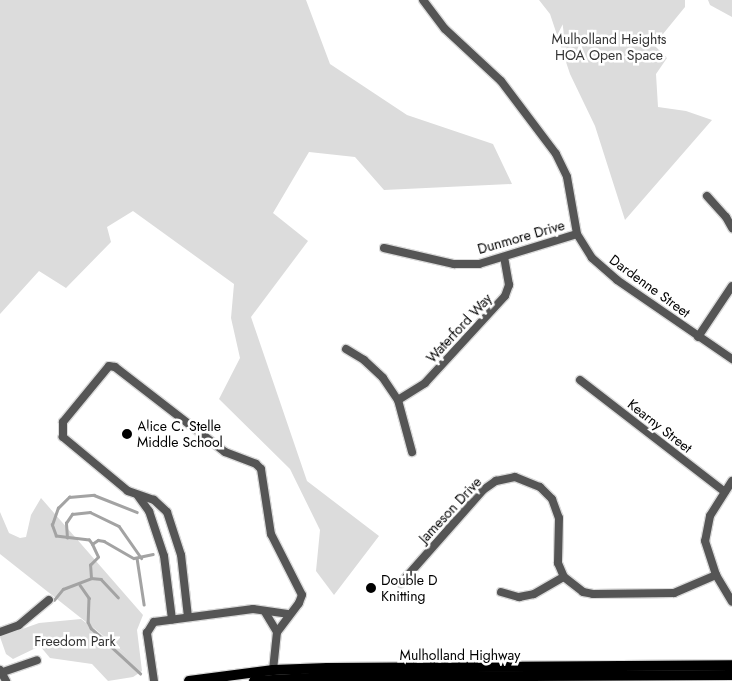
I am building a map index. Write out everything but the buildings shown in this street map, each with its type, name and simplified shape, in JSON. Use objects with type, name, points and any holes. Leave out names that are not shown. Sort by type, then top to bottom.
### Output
[{"type":"main road","name":"Mulholland Highway","points":[[188,681],[273,670],[732,665]]},
{"type":"main road","name":"Mulholland Highway","points":[[254,681],[329,677],[732,675]]},
{"type":"street","name":"Dardenne Street","points":[[423,0],[445,29],[501,81],[556,154],[567,177],[577,234],[592,258],[617,280],[732,359]]},
{"type":"street","points":[[707,196],[726,217],[732,228]]},
{"type":"street","name":"Dunmore Drive","points":[[384,248],[454,264],[479,264],[504,258],[577,234]]},
{"type":"street","name":"Waterford Way","points":[[398,400],[425,383],[502,300],[509,285],[504,258]]},
{"type":"street","points":[[698,337],[732,286]]},
{"type":"street","points":[[346,349],[364,360],[383,378],[398,400],[412,452]]},
{"type":"street","points":[[172,619],[164,556],[149,511],[138,496],[67,443],[61,432],[64,422],[110,366],[115,367],[225,452],[259,466],[271,534],[286,570],[300,587],[299,603],[288,614],[277,632],[273,670]]},
{"type":"street","name":"Kearny Street","points":[[580,380],[725,492]]},
{"type":"street","name":"Jameson Drive","points":[[401,583],[483,490],[496,481],[515,478],[540,487],[552,499],[559,518],[556,549],[564,577]]},
{"type":"street","points":[[732,481],[706,528],[706,548],[716,575],[732,602]]},
{"type":"street","points":[[138,496],[154,500],[167,512],[181,555],[188,617]]},
{"type":"street","points":[[501,592],[519,597],[534,594],[564,577],[593,594],[674,593],[716,575]]},
{"type":"street","points":[[0,632],[19,625],[49,600]]},
{"type":"street","points":[[154,681],[148,630],[154,622],[253,609],[288,614]]},
{"type":"street","points":[[265,612],[277,632]]},
{"type":"street","points":[[2,675],[37,660]]},
{"type":"green space","points":[[0,0],[306,0],[330,64],[407,115],[493,144],[512,184],[384,190],[355,157],[309,152],[273,213],[308,241],[251,317],[307,481],[379,536],[334,595],[316,571],[320,530],[290,469],[219,399],[240,358],[231,318],[234,284],[133,211],[107,227],[111,242],[66,288],[39,271],[0,314]]},
{"type":"green space","name":"Mulholland Heights HOA Open Space","points":[[539,0],[685,0],[685,7],[654,45],[667,58],[656,74],[658,107],[686,111],[712,120],[625,220],[595,126],[570,74],[550,14]]},
{"type":"green space","points":[[708,0],[732,0],[732,17],[710,5]]},
{"type":"green space","name":"Freedom Park","points":[[41,498],[143,615],[137,630],[142,671],[133,677],[108,681],[92,664],[50,658],[40,646],[13,659],[6,654],[0,637],[39,623],[81,619],[129,656],[0,554],[0,512],[9,533],[20,538],[26,537],[31,515]]},
{"type":"waterway","points":[[91,578],[90,565],[98,557],[92,544],[89,540],[56,536],[52,525],[58,508],[69,497],[94,495],[137,512]]},
{"type":"waterway","points":[[67,538],[66,523],[72,514],[90,512],[119,526],[141,558]]},
{"type":"waterway","points":[[92,544],[98,540],[104,541],[134,558],[153,554]]},
{"type":"waterway","points":[[137,558],[144,604]]},
{"type":"waterway","points":[[54,600],[63,589],[91,578],[101,579],[118,597]]},
{"type":"waterway","points":[[80,585],[89,598],[88,622],[91,628],[140,673]]},
{"type":"place","name":"Alice C. Stelle Middle School","points":[[127,434]]},
{"type":"place","name":"Double D Knitting","points":[[371,588]]}]
